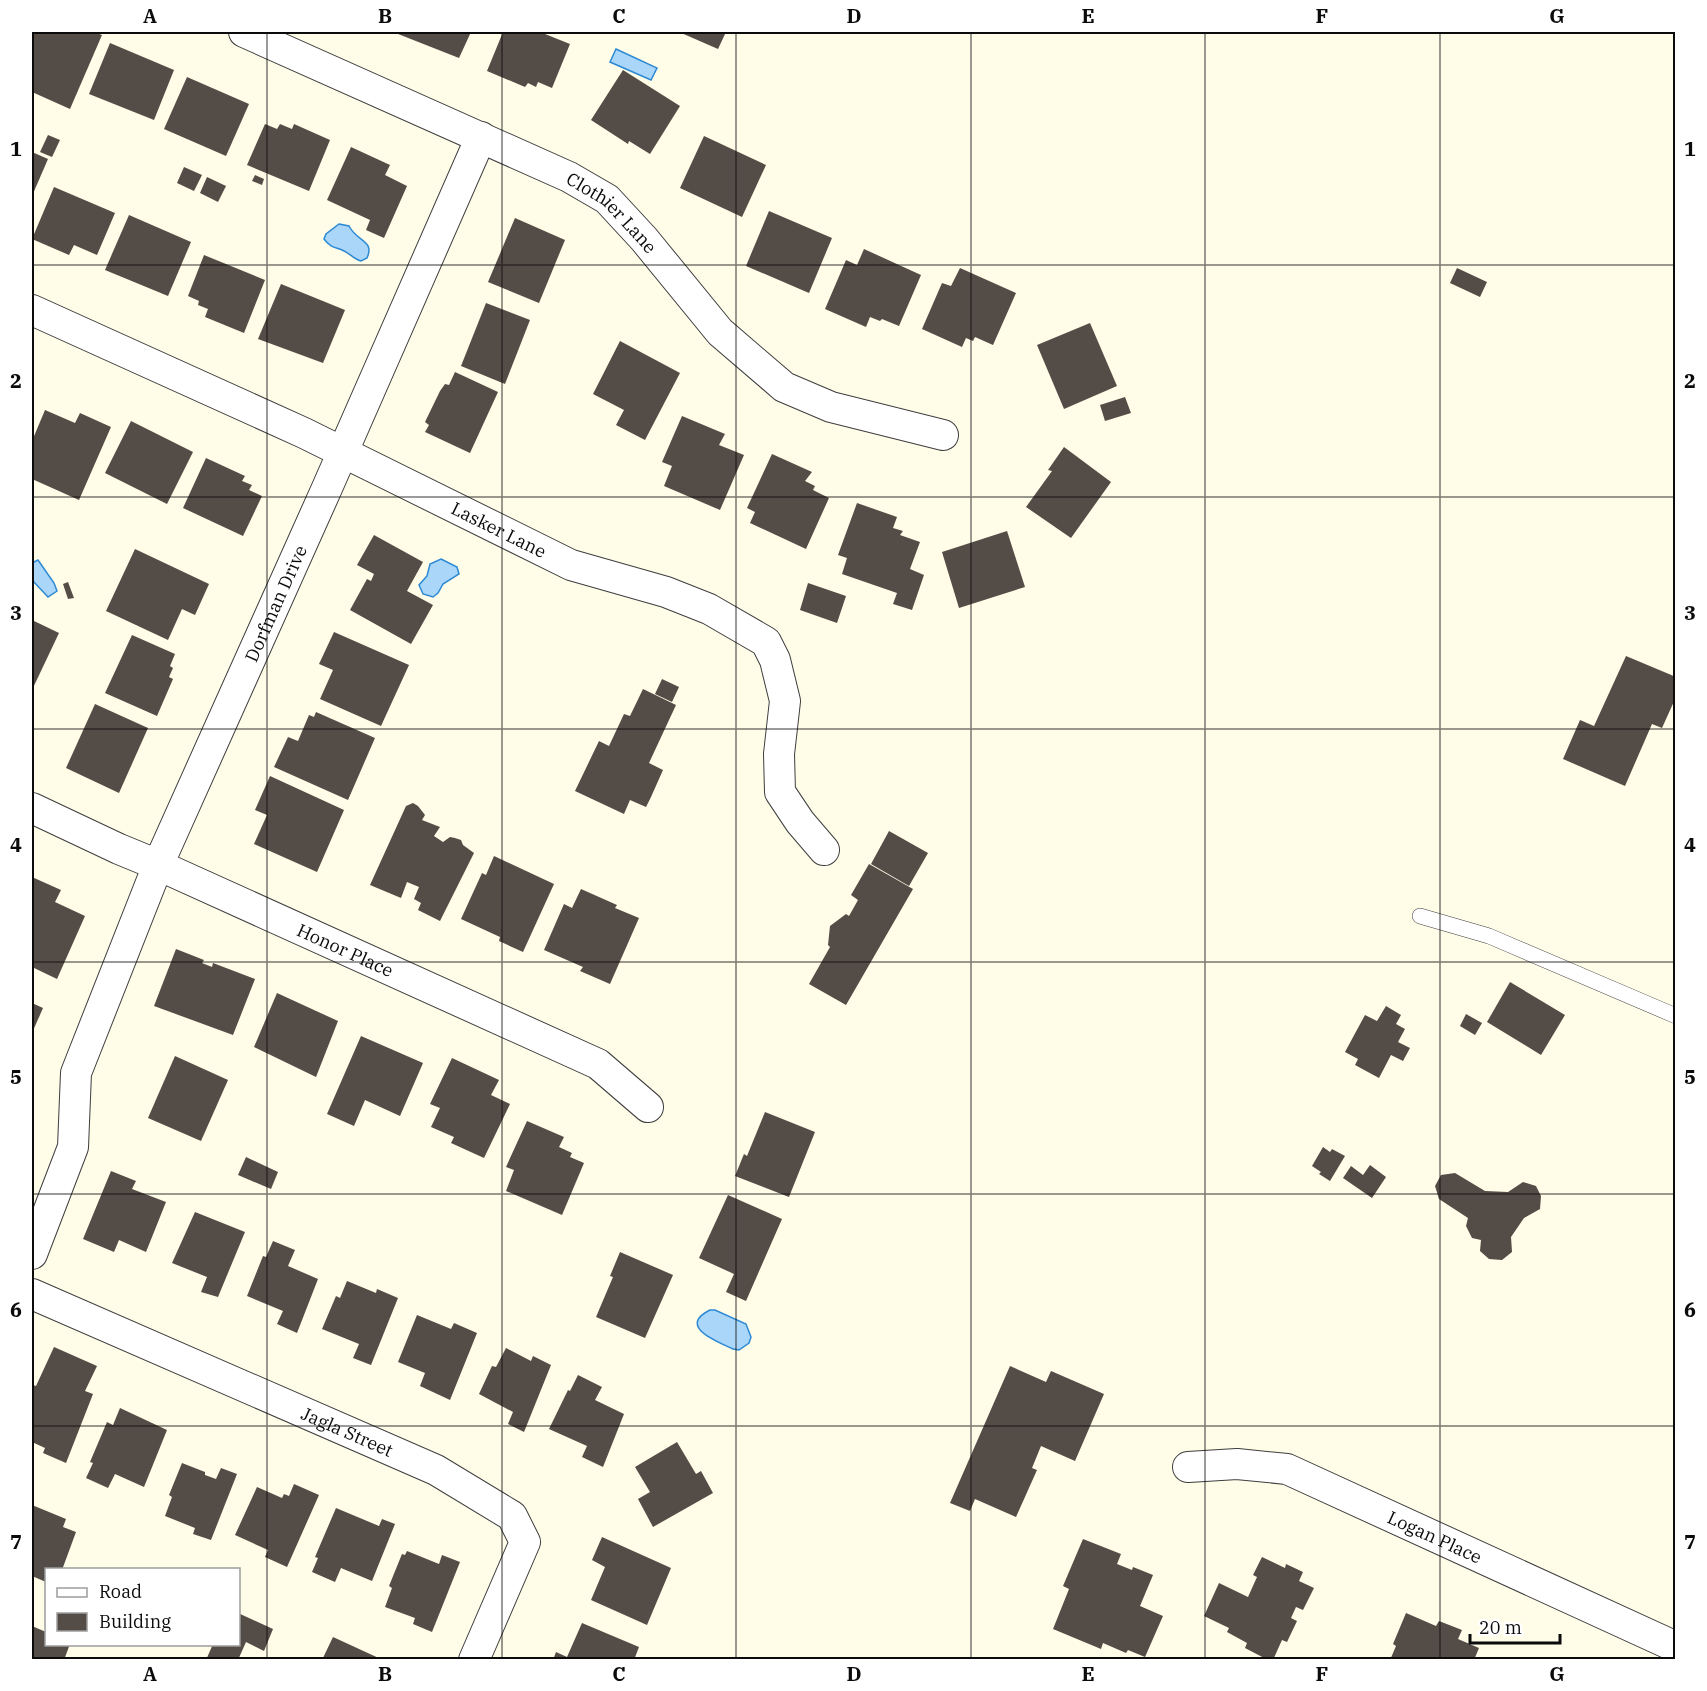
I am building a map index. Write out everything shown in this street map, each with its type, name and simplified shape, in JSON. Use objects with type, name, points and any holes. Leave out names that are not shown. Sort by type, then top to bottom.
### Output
[{"type":"street","name":"Clothier Lane","points":[[244,32],[569,177],[607,198],[644,238],[720,332],[784,387],[831,407],[943,435]]},
{"type":"street","name":"Dorfman Drive","points":[[32,1254],[73,1147],[76,1073],[158,865],[481,137]]},
{"type":"street","name":"Lasker Lane","points":[[32,310],[343,452],[571,565],[666,592],[709,609],[766,642],[775,660],[785,701],[778,754],[780,792],[800,822],[824,850]]},
{"type":"street","name":"Honor Place","points":[[32,808],[598,1064],[648,1107]]},
{"type":"street","name":"Jagla Street","points":[[33,1300],[436,1470],[512,1516],[525,1542],[474,1659]]},
{"type":"street","name":"Logan Place","points":[[1188,1467],[1237,1464],[1287,1469],[1676,1647]]},
{"type":"lane","points":[[1420,916],[1489,936],[1676,1016]]},
{"type":"water","points":[[616,49],[657,68],[651,80],[610,62]]},
{"type":"water","points":[[339,224],[349,226],[367,244],[369,252],[367,258],[358,260],[326,242],[324,239],[326,234]]},
{"type":"water","points":[[441,559],[457,567],[459,574],[443,584],[433,597],[423,594],[419,585],[427,576],[430,564]]},
{"type":"water","points":[[38,560],[57,591],[48,597],[32,580],[32,563]]},
{"type":"water","points":[[710,1310],[715,1310],[746,1324],[751,1337],[749,1343],[739,1350],[733,1349],[704,1333],[697,1322]]},
{"type":"building","points":[[32,32],[94,32],[102,35],[70,109],[32,92]]},
{"type":"building","points":[[393,32],[471,32],[459,58]]},
{"type":"building","points":[[503,32],[540,32],[570,44],[552,88],[538,82],[536,87],[528,83],[525,87],[487,71]]},
{"type":"building","points":[[679,32],[726,32],[718,49]]},
{"type":"building","points":[[110,43],[174,70],[154,120],[89,94]]},
{"type":"building","points":[[623,70],[680,106],[650,154],[629,141],[628,144],[591,120]]},
{"type":"building","points":[[187,77],[249,104],[226,156],[164,129]]},
{"type":"building","points":[[265,124],[277,129],[280,124],[292,129],[294,124],[330,140],[309,191],[247,165]]},
{"type":"building","points":[[48,135],[60,140],[52,157],[40,152]]},
{"type":"building","points":[[704,136],[766,165],[742,217],[680,188]]},
{"type":"building","points":[[351,147],[390,165],[385,175],[407,186],[384,238],[366,230],[370,220],[327,200]]},
{"type":"building","points":[[32,152],[48,159],[32,196]]},
{"type":"building","points":[[184,167],[202,175],[194,191],[177,183]]},
{"type":"building","points":[[255,175],[264,179],[262,185],[252,181]]},
{"type":"building","points":[[207,177],[226,186],[218,202],[200,193]]},
{"type":"building","points":[[54,187],[115,213],[97,255],[74,245],[69,255],[32,239]]},
{"type":"building","points":[[769,211],[832,238],[809,293],[746,266]]},
{"type":"building","points":[[129,215],[191,242],[168,296],[105,270]]},
{"type":"building","points":[[515,218],[565,240],[539,303],[488,282]]},
{"type":"building","points":[[864,249],[921,275],[899,326],[870,317],[866,327],[825,309],[846,260],[857,265]]},
{"type":"building","points":[[204,255],[265,280],[244,333],[205,317],[208,309],[198,305],[199,301],[188,296]]},
{"type":"building","points":[[960,268],[1016,293],[993,345],[975,337],[973,341],[966,338],[962,347],[922,329],[942,283],[951,286]]},
{"type":"building","points":[[1457,268],[1487,282],[1480,297],[1450,283]]},
{"type":"building","points":[[281,284],[345,310],[323,363],[258,339]]},
{"type":"building","points":[[486,303],[530,320],[505,384],[461,366]]},
{"type":"building","points":[[1090,323],[1117,386],[1064,409],[1037,345]]},
{"type":"building","points":[[620,341],[680,373],[645,440],[616,425],[624,410],[593,394]]},
{"type":"building","points":[[455,372],[498,392],[470,453],[425,432],[429,425],[425,422],[440,391],[445,384],[449,385]]},
{"type":"building","points":[[1125,397],[1131,413],[1105,421],[1100,405]]},
{"type":"building","points":[[45,410],[75,423],[80,413],[111,427],[79,500],[32,479],[32,441]]},
{"type":"building","points":[[682,416],[725,434],[719,445],[744,455],[720,510],[664,486],[672,466],[662,462]]},
{"type":"building","points":[[131,421],[193,452],[167,504],[105,473]]},
{"type":"building","points":[[1064,447],[1111,482],[1071,538],[1026,507],[1052,471],[1048,470]]},
{"type":"building","points":[[772,454],[812,472],[805,481],[815,486],[813,490],[829,498],[806,549],[750,523],[755,512],[747,508]]},
{"type":"building","points":[[206,458],[245,476],[242,481],[252,485],[249,490],[262,496],[243,536],[183,508]]},
{"type":"building","points":[[857,503],[897,517],[893,528],[903,531],[900,535],[920,542],[910,569],[924,575],[912,610],[893,604],[897,593],[842,574],[847,558],[838,555]]},
{"type":"building","points":[[1007,531],[1025,587],[959,608],[942,552]]},
{"type":"building","points":[[374,535],[423,562],[407,591],[433,605],[411,644],[350,610],[367,579],[371,581],[374,574],[357,565]]},
{"type":"building","points":[[135,549],[209,584],[195,615],[182,609],[168,640],[106,611]]},
{"type":"building","points":[[68,582],[74,598],[68,599],[63,584]]},
{"type":"building","points":[[808,583],[846,596],[837,623],[800,610]]},
{"type":"building","points":[[32,620],[59,633],[32,690]]},
{"type":"building","points":[[334,632],[409,665],[381,726],[320,699],[333,670],[319,664]]},
{"type":"building","points":[[132,635],[175,654],[170,666],[173,668],[169,677],[173,679],[157,716],[105,693]]},
{"type":"building","points":[[1626,656],[1676,677],[1676,697],[1662,728],[1652,724],[1625,786],[1563,759],[1580,720],[1594,726]]},
{"type":"building","points":[[662,679],[679,687],[672,702],[655,694]]},
{"type":"building","points":[[643,689],[676,705],[649,763],[663,770],[651,797],[646,807],[630,800],[624,814],[575,791],[599,741],[609,746],[624,714],[630,716]]},
{"type":"building","points":[[95,704],[148,728],[119,793],[66,768]]},
{"type":"building","points":[[316,712],[375,738],[348,800],[274,767],[288,737],[298,741],[309,715],[314,717]]},
{"type":"building","points":[[270,776],[344,810],[317,872],[254,844],[267,815],[255,810]]},
{"type":"building","points":[[413,803],[425,815],[422,820],[440,827],[434,836],[443,842],[450,837],[461,840],[463,845],[474,853],[440,921],[418,910],[421,903],[414,899],[419,887],[407,882],[401,898],[370,885],[406,806]]},
{"type":"building","points":[[889,831],[928,853],[909,886],[871,864]]},
{"type":"building","points":[[494,856],[554,884],[523,952],[499,941],[500,937],[461,919],[482,873],[486,875]]},
{"type":"building","points":[[869,864],[913,889],[846,1005],[809,984],[830,947],[828,945],[830,926],[846,914],[849,916],[858,900],[851,895]]},
{"type":"building","points":[[32,877],[61,890],[55,902],[85,916],[57,979],[32,967]]},
{"type":"building","points":[[581,889],[639,918],[610,984],[580,971],[583,967],[544,950],[564,904],[572,908]]},
{"type":"building","points":[[176,949],[204,960],[202,963],[212,967],[213,963],[255,979],[233,1035],[154,1006]]},
{"type":"building","points":[[1510,982],[1565,1015],[1541,1055],[1487,1022]]},
{"type":"building","points":[[277,993],[338,1021],[316,1077],[254,1047]]},
{"type":"building","points":[[32,1003],[43,1008],[32,1033]]},
{"type":"building","points":[[1386,1006],[1401,1015],[1396,1024],[1405,1029],[1398,1042],[1410,1048],[1403,1061],[1391,1055],[1379,1078],[1355,1065],[1358,1059],[1345,1052],[1365,1015],[1377,1021]]},
{"type":"building","points":[[1466,1014],[1482,1023],[1475,1035],[1460,1026]]},
{"type":"building","points":[[361,1036],[423,1063],[400,1116],[365,1100],[354,1126],[327,1114]]},
{"type":"building","points":[[175,1056],[228,1080],[201,1141],[148,1118]]},
{"type":"building","points":[[452,1058],[499,1080],[491,1095],[510,1104],[484,1158],[451,1143],[454,1137],[431,1127],[440,1108],[430,1104]]},
{"type":"building","points":[[765,1112],[815,1132],[789,1197],[735,1176],[744,1154],[747,1156]]},
{"type":"building","points":[[527,1121],[564,1137],[559,1147],[572,1153],[570,1157],[584,1163],[562,1215],[506,1191],[514,1170],[506,1167]]},
{"type":"building","points":[[1323,1147],[1330,1152],[1332,1149],[1345,1156],[1330,1181],[1312,1166]]},
{"type":"building","points":[[246,1157],[278,1172],[271,1189],[238,1175]]},
{"type":"building","points":[[1370,1165],[1386,1177],[1372,1198],[1343,1178],[1351,1166],[1363,1175]]},
{"type":"building","points":[[111,1171],[136,1181],[132,1189],[166,1202],[146,1252],[119,1240],[114,1252],[83,1239]]},
{"type":"building","points":[[1455,1173],[1485,1191],[1508,1192],[1523,1182],[1536,1186],[1541,1196],[1540,1209],[1524,1218],[1511,1237],[1512,1252],[1502,1260],[1489,1259],[1480,1251],[1481,1240],[1472,1238],[1466,1226],[1468,1218],[1439,1199],[1435,1186],[1441,1175]]},
{"type":"building","points":[[728,1195],[782,1219],[746,1301],[726,1292],[734,1274],[699,1258]]},
{"type":"building","points":[[195,1212],[245,1232],[218,1297],[201,1292],[207,1277],[172,1263]]},
{"type":"building","points":[[273,1241],[295,1250],[288,1266],[318,1279],[297,1333],[277,1324],[283,1311],[247,1296],[263,1256],[266,1257]]},
{"type":"building","points":[[620,1252],[673,1275],[645,1338],[596,1317],[613,1277],[610,1276]]},
{"type":"building","points":[[347,1281],[376,1293],[377,1289],[398,1298],[371,1365],[353,1358],[359,1344],[322,1329],[336,1296],[340,1298]]},
{"type":"building","points":[[417,1315],[451,1329],[454,1323],[477,1333],[450,1400],[420,1386],[425,1373],[398,1362]]},
{"type":"building","points":[[54,1347],[97,1366],[85,1391],[93,1394],[66,1463],[43,1453],[45,1448],[32,1442],[32,1389],[33,1385],[36,1386]]},
{"type":"building","points":[[506,1348],[531,1361],[533,1356],[551,1365],[524,1432],[508,1424],[513,1412],[479,1394],[492,1366],[496,1367]]},
{"type":"building","points":[[1010,1366],[1046,1382],[1051,1371],[1104,1394],[1075,1461],[1041,1446],[1032,1468],[1037,1470],[1016,1517],[975,1499],[970,1511],[950,1503]]},
{"type":"building","points":[[578,1375],[602,1387],[595,1400],[624,1414],[603,1467],[582,1457],[587,1446],[549,1429]]},
{"type":"building","points":[[120,1408],[167,1430],[144,1487],[115,1474],[108,1488],[86,1478],[93,1463],[90,1462],[107,1422],[113,1425]]},
{"type":"building","points":[[677,1442],[696,1474],[701,1471],[713,1493],[653,1527],[638,1499],[650,1492],[635,1467]]},
{"type":"building","points":[[182,1463],[216,1479],[221,1468],[237,1474],[211,1540],[193,1534],[195,1528],[165,1516],[172,1497],[169,1495]]},
{"type":"building","points":[[294,1484],[319,1495],[287,1567],[265,1557],[268,1550],[235,1535],[257,1487],[282,1498],[284,1494],[289,1496]]},
{"type":"building","points":[[32,1505],[66,1519],[63,1527],[76,1532],[63,1568],[45,1568],[45,1582],[32,1576]]},
{"type":"building","points":[[336,1508],[379,1526],[382,1519],[395,1524],[372,1581],[341,1568],[335,1582],[312,1572],[318,1558],[315,1557]]},
{"type":"building","points":[[602,1537],[671,1568],[647,1625],[591,1600],[605,1567],[592,1560]]},
{"type":"building","points":[[1083,1539],[1121,1554],[1117,1564],[1132,1570],[1133,1567],[1153,1575],[1140,1606],[1163,1616],[1145,1657],[1128,1650],[1126,1653],[1103,1643],[1101,1649],[1053,1629],[1069,1589],[1063,1586]]},
{"type":"building","points":[[407,1551],[439,1564],[442,1555],[460,1562],[432,1632],[413,1624],[415,1618],[385,1607],[392,1588],[389,1586],[402,1554],[405,1555]]},
{"type":"building","points":[[1262,1557],[1285,1568],[1286,1564],[1303,1572],[1299,1581],[1314,1588],[1303,1610],[1296,1607],[1291,1618],[1297,1621],[1287,1642],[1282,1640],[1273,1660],[1268,1660],[1245,1648],[1247,1643],[1227,1632],[1229,1628],[1204,1616],[1219,1583],[1248,1597],[1257,1577],[1253,1575]]},
{"type":"building","points":[[1406,1613],[1436,1626],[1439,1621],[1462,1630],[1458,1639],[1479,1648],[1474,1660],[1390,1660],[1396,1646],[1393,1644]]},
{"type":"building","points":[[240,1614],[273,1629],[264,1651],[246,1642],[238,1660],[206,1660],[212,1646],[240,1646]]},
{"type":"building","points":[[582,1623],[639,1647],[634,1660],[553,1660],[556,1652],[567,1657]]},
{"type":"building","points":[[32,1626],[45,1632],[45,1646],[69,1646],[64,1660],[32,1660]]},
{"type":"building","points":[[333,1637],[383,1660],[322,1660]]}]
